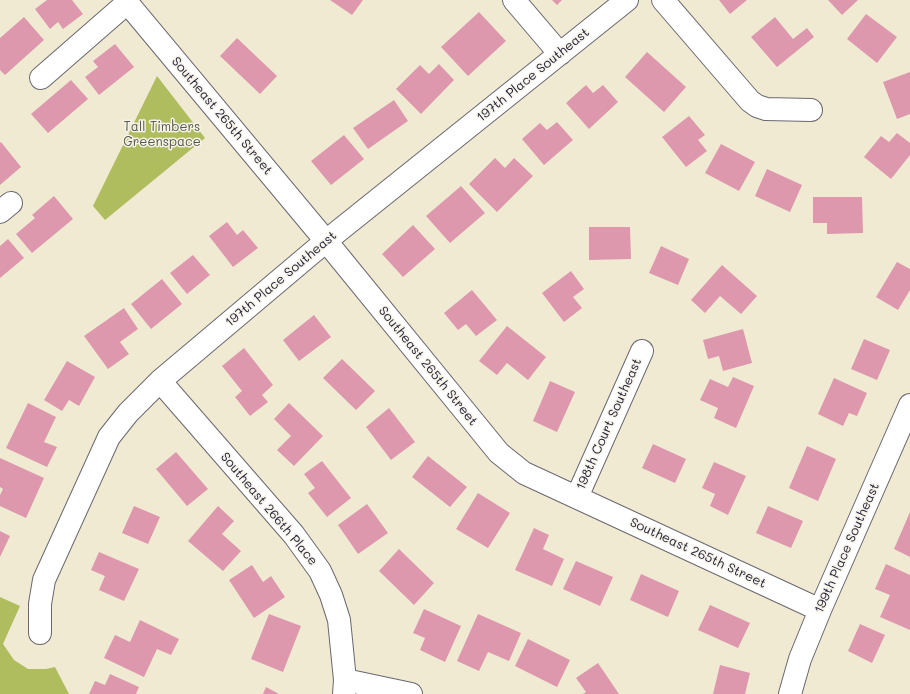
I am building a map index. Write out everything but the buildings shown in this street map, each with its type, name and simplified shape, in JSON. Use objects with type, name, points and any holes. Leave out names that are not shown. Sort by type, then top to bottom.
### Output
[{"type":"street","points":[[514,0],[560,54]]},
{"type":"street","name":"197th Place Southeast","points":[[40,633],[40,604],[44,580],[109,437],[128,413],[160,381],[326,241],[627,0]]},
{"type":"street","points":[[663,0],[750,101],[757,106],[766,109],[811,110]]},
{"type":"street","name":"Southeast 265th Street","points":[[41,78],[126,2],[326,241],[499,453],[524,473],[577,496],[820,610]]},
{"type":"street","name":"198th Court Southeast","points":[[577,496],[642,351]]},
{"type":"street","name":"Southeast 266th Place","points":[[160,381],[294,535],[320,571],[331,595],[339,620],[345,687]]},
{"type":"street","name":"199th Place Southeast","points":[[790,694],[800,659],[820,610],[910,405]]},
{"type":"street","points":[[345,687],[411,694]]},
{"type":"green space","name":"Tall Timbers Greenspace","points":[[157,76],[205,138],[105,220],[93,206]]},
{"type":"green space","points":[[0,597],[20,606],[3,644],[14,660],[28,669],[46,669],[55,667],[69,694],[0,694]]}]
